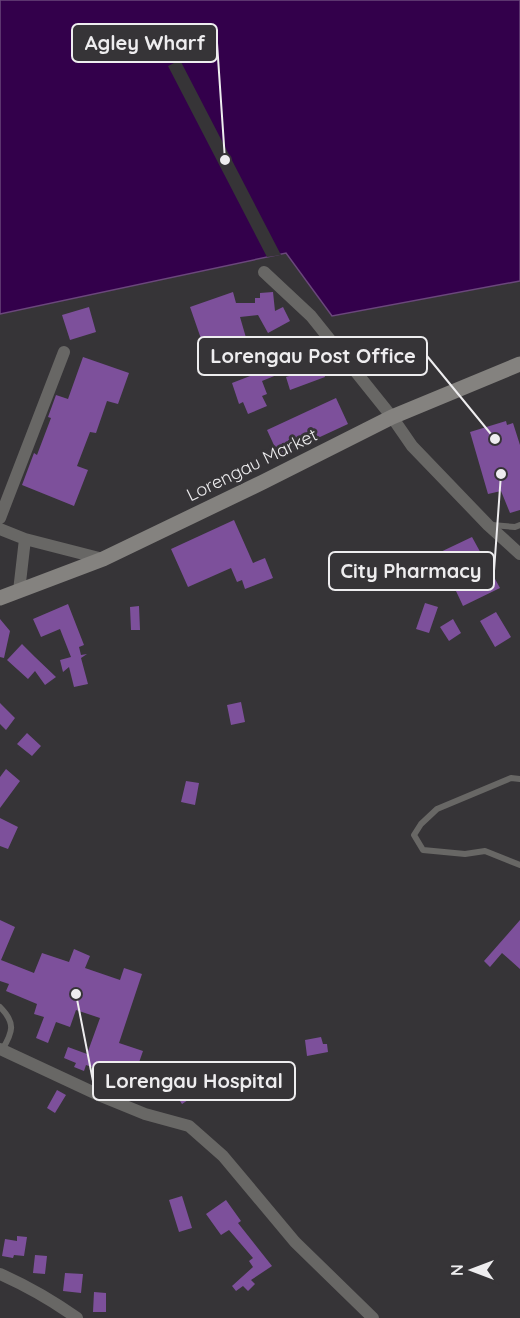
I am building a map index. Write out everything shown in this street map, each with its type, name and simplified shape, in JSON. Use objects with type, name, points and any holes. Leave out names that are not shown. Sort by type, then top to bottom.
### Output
[{"type":"main road","name":"Lorengau Market","points":[[0,598],[103,559],[392,417],[520,364]]},
{"type":"street","points":[[264,272],[311,316],[392,417],[412,446],[488,525],[520,554]]},
{"type":"street","points":[[0,518],[64,352]]},
{"type":"street","points":[[0,529],[25,539],[103,559]]},
{"type":"street","points":[[19,591],[25,539]]},
{"type":"street","points":[[1,1050],[145,1114],[189,1126],[223,1156],[295,1242],[373,1318]]},
{"type":"street","points":[[0,1274],[58,1304],[77,1318]]},
{"type":"lane","points":[[488,525],[515,527],[520,525]]},
{"type":"lane","points":[[520,779],[511,778],[437,809],[421,824],[414,835],[423,850],[465,854],[485,852],[520,865]]},
{"type":"lane","points":[[0,1007],[8,1017],[11,1030],[1,1050]]},
{"type":"shaded area","points":[[0,0],[520,0],[520,281],[332,316],[286,253],[0,314]]},
{"type":"pier","points":[[166,33],[281,255],[267,257],[168,66],[174,63],[160,36]]},
{"type":"building","points":[[233,292],[236,303],[255,303],[255,298],[260,298],[260,293],[273,292],[275,311],[283,307],[290,321],[268,333],[258,315],[240,317],[249,348],[218,360],[219,363],[208,368],[204,357],[207,356],[190,307]]},
{"type":"building","points":[[89,307],[96,332],[70,340],[62,315]]},
{"type":"building","points":[[83,357],[129,373],[118,404],[107,401],[96,433],[90,432],[77,466],[88,470],[74,506],[22,485],[34,453],[37,455],[51,418],[48,417],[56,395],[68,399]]},
{"type":"building","points":[[281,364],[284,372],[262,381],[267,394],[262,396],[267,406],[248,414],[243,402],[239,404],[232,383]]},
{"type":"building","points":[[322,366],[325,377],[290,390],[286,377]]},
{"type":"building","points":[[336,398],[348,424],[279,456],[267,430]]},
{"type":"building","points":[[506,421],[507,425],[513,423],[520,445],[520,510],[510,513],[501,491],[488,494],[470,432]]},
{"type":"building","points":[[234,520],[253,563],[265,558],[273,578],[245,589],[242,580],[237,582],[231,568],[188,587],[171,549]]},
{"type":"building","points":[[472,537],[500,588],[463,606],[449,576],[422,590],[411,566]]},
{"type":"building","points":[[425,603],[438,607],[429,633],[416,629]]},
{"type":"building","points":[[68,604],[84,645],[79,647],[81,655],[87,654],[81,658],[88,684],[74,687],[69,667],[63,672],[60,660],[71,657],[60,629],[41,637],[33,619]]},
{"type":"building","points":[[139,606],[140,630],[131,630],[130,607]]},
{"type":"building","points":[[496,612],[511,637],[495,647],[480,621]]},
{"type":"building","points":[[0,619],[10,631],[4,658],[0,657]]},
{"type":"building","points":[[453,619],[461,633],[449,641],[440,627]]},
{"type":"building","points":[[22,644],[56,677],[45,685],[35,671],[28,679],[7,660]]},
{"type":"building","points":[[241,702],[245,722],[231,725],[227,705]]},
{"type":"building","points":[[0,703],[15,718],[6,730],[0,724]]},
{"type":"building","points":[[27,733],[41,746],[32,756],[17,744]]},
{"type":"building","points":[[6,769],[20,781],[0,808],[0,777]]},
{"type":"building","points":[[186,781],[199,783],[195,805],[181,802]]},
{"type":"building","points":[[0,818],[18,827],[8,849],[0,846]]},
{"type":"building","points":[[0,920],[15,927],[1,960],[34,973],[42,953],[69,962],[74,949],[90,956],[85,968],[120,980],[124,968],[142,974],[119,1043],[143,1051],[136,1071],[163,1080],[159,1091],[101,1075],[103,1071],[86,1065],[84,1071],[74,1067],[76,1063],[64,1058],[68,1047],[87,1054],[100,1018],[76,1010],[70,1027],[56,1022],[48,1043],[36,1038],[44,1017],[34,1014],[37,1004],[6,991],[9,984],[0,981]]},
{"type":"building","points":[[520,920],[520,969],[502,953],[490,967],[484,961]]},
{"type":"building","points":[[321,1037],[323,1044],[327,1044],[328,1052],[307,1056],[305,1040]]},
{"type":"building","points":[[185,1076],[197,1094],[182,1104],[170,1086]]},
{"type":"building","points":[[57,1090],[66,1095],[55,1113],[47,1108]]},
{"type":"building","points":[[182,1196],[192,1228],[179,1232],[169,1200]]},
{"type":"building","points":[[226,1200],[241,1221],[238,1223],[272,1266],[251,1280],[255,1284],[248,1291],[243,1286],[236,1291],[232,1286],[253,1267],[249,1261],[253,1258],[229,1230],[221,1235],[206,1214]]},
{"type":"building","points":[[17,1236],[27,1237],[24,1256],[14,1255],[13,1258],[2,1256],[5,1239],[17,1241]]},
{"type":"building","points":[[35,1255],[47,1256],[45,1274],[33,1273]]},
{"type":"building","points":[[65,1273],[83,1274],[81,1293],[63,1291]]},
{"type":"building","points":[[94,1292],[106,1293],[106,1312],[93,1312]]},
{"type":"place","name":"Agley Wharf","points":[[225,160]]},
{"type":"place","name":"Lorengau Post Office","points":[[495,439]]},
{"type":"place","name":"City Pharmacy","points":[[501,474]]},
{"type":"place","name":"Lorengau Hospital","points":[[76,994]]}]
